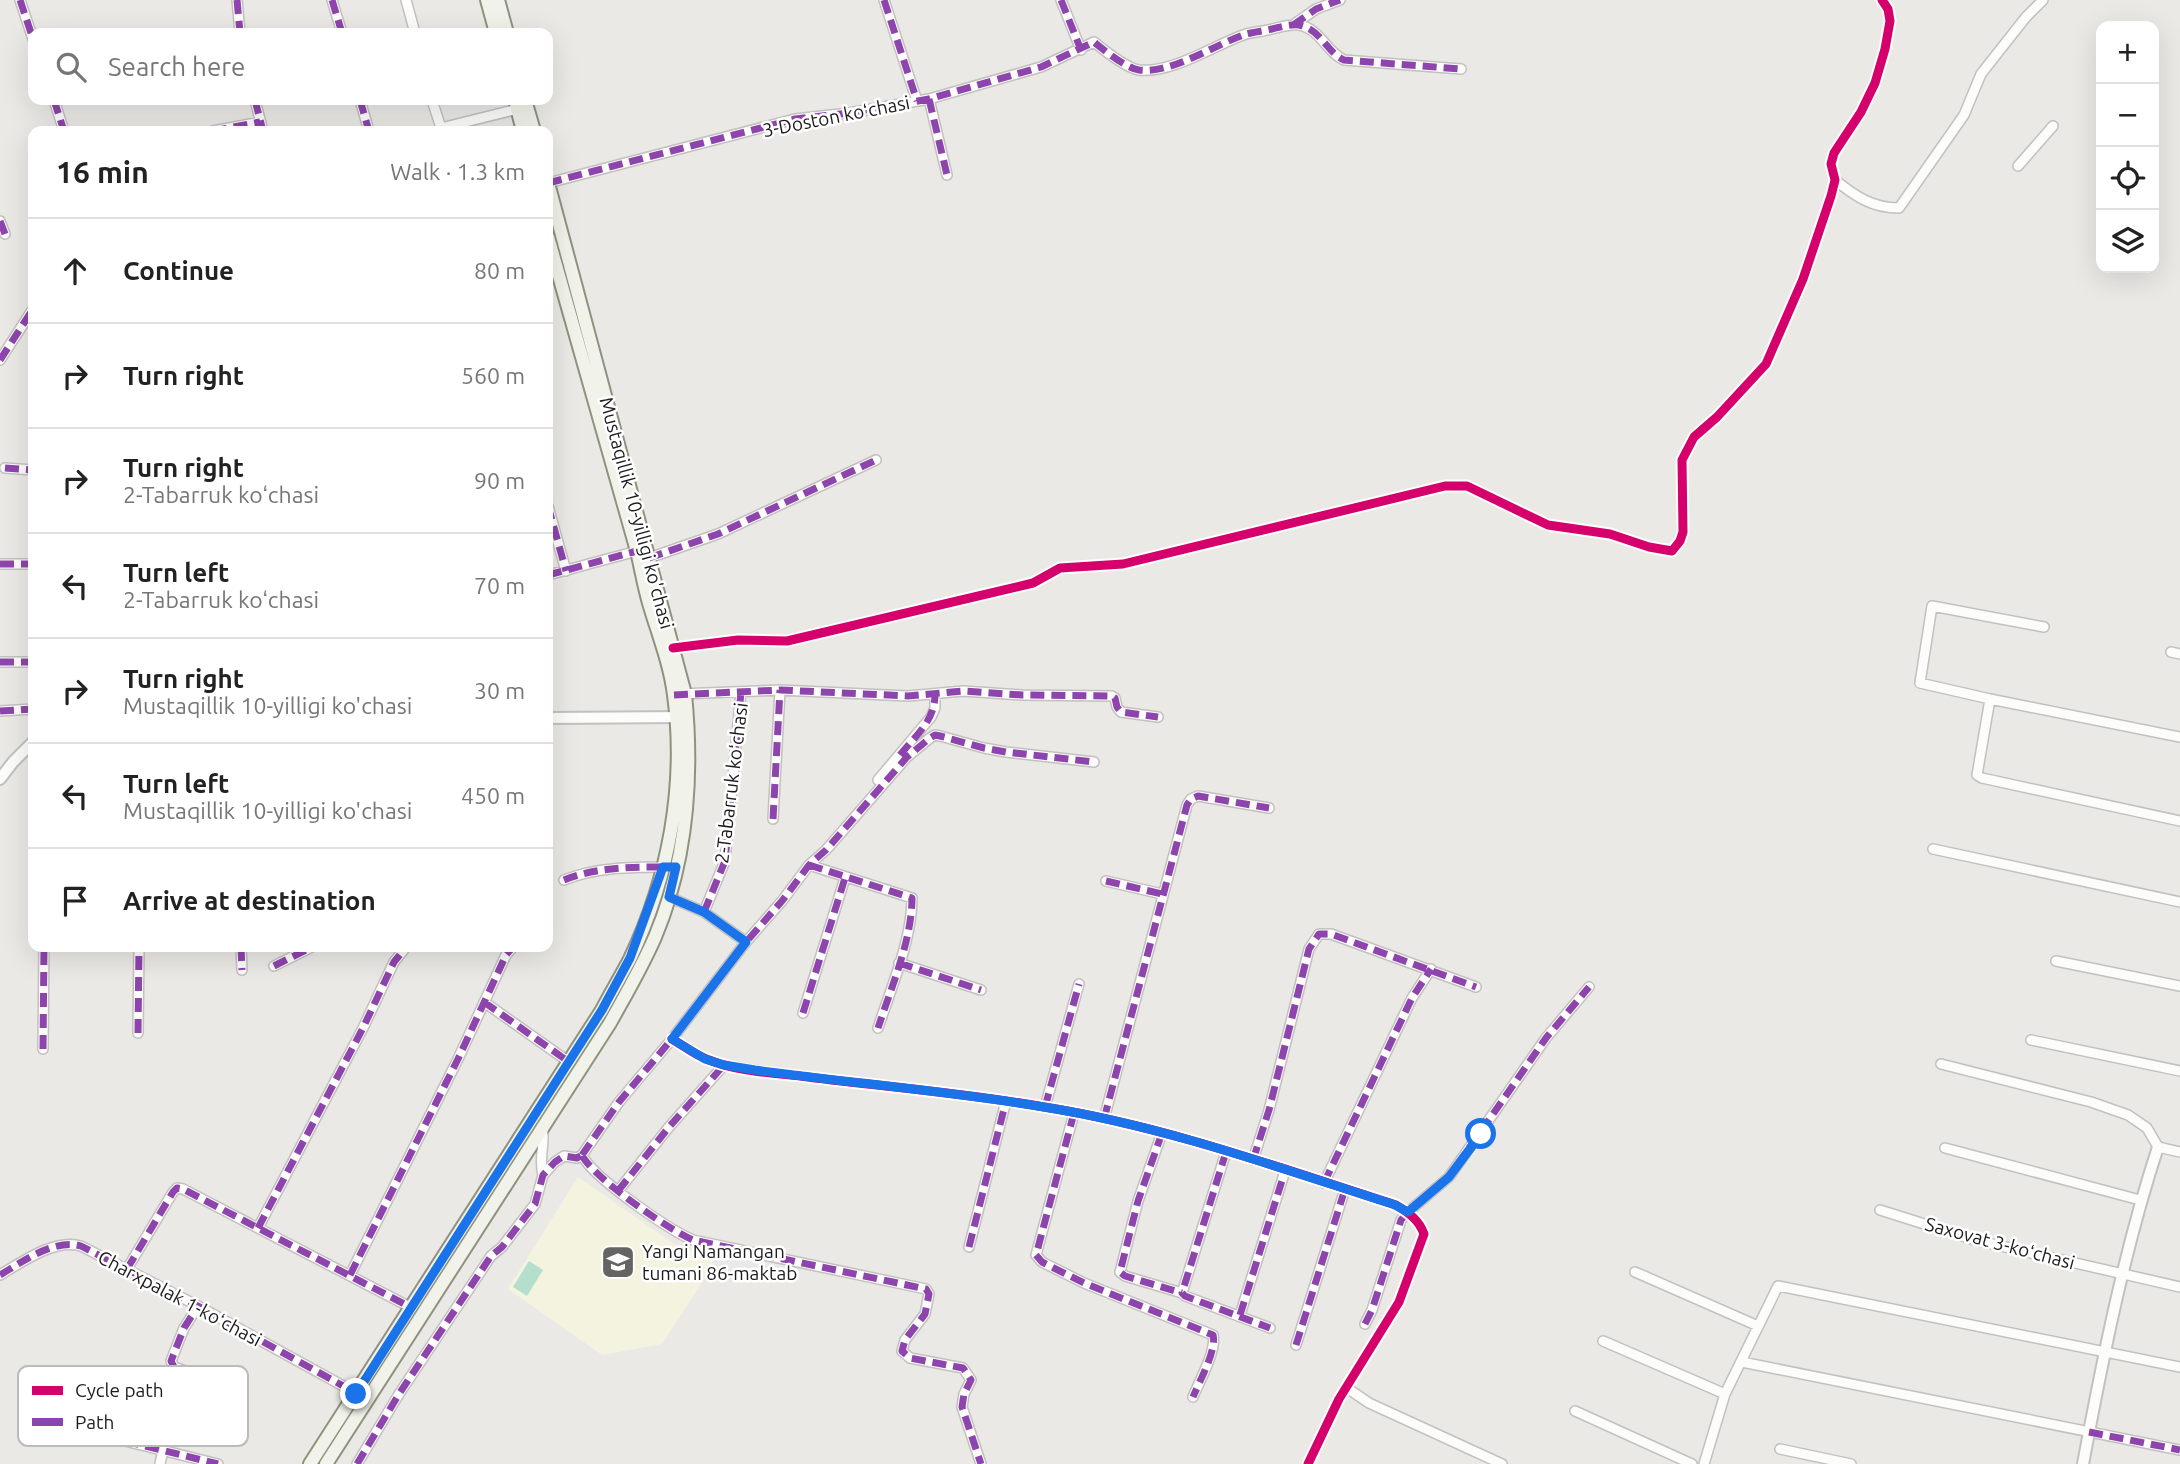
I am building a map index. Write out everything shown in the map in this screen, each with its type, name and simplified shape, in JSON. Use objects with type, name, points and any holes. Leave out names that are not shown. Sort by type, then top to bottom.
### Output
[{"type":"main road","points":[[487,0],[495,28]]},
{"type":"main road","points":[[498,0],[506,28]]},
{"type":"main road","points":[[519,105],[522,126]]},
{"type":"main road","points":[[520,105],[531,126]]},
{"type":"main road","name":"Mustaqillik 10-yilligi ko'chasi","points":[[553,203],[643,554],[649,602],[679,694]]},
{"type":"main road","name":"Mustaqillik 10-yilligi ko'chasi","points":[[310,1464],[569,1062],[630,958],[684,830],[688,798],[673,649],[553,254]]},
{"type":"main road","name":"Mustaqillik 10-yilligi ko'chasi","points":[[326,1464],[610,1023],[639,972],[656,934],[669,897],[669,867]]},
{"type":"street","points":[[20,0],[29,28]]},
{"type":"street","points":[[237,0],[240,28]]},
{"type":"street","points":[[332,0],[340,28]]},
{"type":"street","points":[[406,0],[414,28]]},
{"type":"street","points":[[884,0],[917,101]]},
{"type":"street","points":[[1060,0],[1081,50],[1094,42],[1115,58],[1138,70],[1174,65],[1245,34],[1293,25],[1302,26],[1321,36],[1337,57],[1344,60],[1461,69]]},
{"type":"street","points":[[1293,25],[1314,4],[1340,0]]},
{"type":"street","points":[[673,649],[738,640],[787,641],[1033,583],[1060,568],[1123,564],[1445,486],[1467,486],[1548,524],[1610,534],[1649,547],[1672,551],[1680,541],[1682,533],[1682,460],[1694,436],[1717,417],[1766,364],[1803,279],[1831,197],[1835,180],[1831,164],[1875,83],[1885,49],[1890,20],[1888,9],[1882,0]]},
{"type":"street","points":[[1835,180],[1861,201],[1886,208],[1899,208],[1964,115],[1981,74],[2026,17],[2043,0]]},
{"type":"street","name":"3-Doston koʻchasi","points":[[553,182],[796,120],[929,99],[1041,67],[1081,50]]},
{"type":"street","points":[[929,99],[947,175]]},
{"type":"street","points":[[56,105],[62,126]]},
{"type":"street","points":[[256,105],[262,126]]},
{"type":"street","points":[[361,105],[368,126]]},
{"type":"street","points":[[434,105],[440,126]]},
{"type":"street","points":[[447,126],[513,105]]},
{"type":"street","points":[[2018,166],[2053,126]]},
{"type":"street","points":[[0,221],[5,234]]},
{"type":"street","points":[[0,360],[28,317]]},
{"type":"street","points":[[553,574],[718,534],[876,460]]},
{"type":"street","points":[[5,468],[28,470]]},
{"type":"street","points":[[553,524],[566,571]]},
{"type":"street","points":[[0,564],[28,564]]},
{"type":"street","points":[[2044,627],[1932,606],[1920,683],[2180,737]]},
{"type":"street","points":[[0,662],[28,662]]},
{"type":"street","points":[[679,694],[780,690],[908,696],[962,691],[1112,696],[1121,712],[1158,717]]},
{"type":"street","name":"2-Tabarruk koʻchasi","points":[[773,819],[780,690]]},
{"type":"street","name":"2-Tabarruk koʻchasi","points":[[704,912],[725,861],[741,692]]},
{"type":"street","points":[[826,850],[828,841],[931,717],[935,708],[935,694]]},
{"type":"street","points":[[1990,699],[1977,775],[2180,821]]},
{"type":"street","points":[[0,711],[28,709]]},
{"type":"street","points":[[553,718],[681,717]]},
{"type":"street","points":[[542,1175],[564,1156],[577,1158],[582,1155],[620,1102],[809,865],[826,850],[918,746],[935,736],[946,737],[1006,752],[1094,762]]},
{"type":"street","points":[[0,779],[28,747]]},
{"type":"street","points":[[1104,1119],[1187,805],[1191,799],[1198,796],[1269,808]]},
{"type":"street","points":[[1933,849],[2180,902]]},
{"type":"street","points":[[809,865],[912,898],[900,963],[878,1028]]},
{"type":"street","points":[[564,880],[582,872],[625,867],[669,867]]},
{"type":"street","points":[[803,1013],[845,878]]},
{"type":"street","points":[[1106,881],[1162,894]]},
{"type":"street","points":[[669,897],[704,912],[746,942]]},
{"type":"street","points":[[1253,1160],[1269,1110],[1309,949],[1319,934],[1331,934],[1476,987]]},
{"type":"street","points":[[43,1049],[44,952]]},
{"type":"street","points":[[138,1032],[139,952]]},
{"type":"street","points":[[241,952],[242,970]]},
{"type":"street","points":[[274,966],[302,952]]},
{"type":"street","points":[[258,1228],[363,1028],[383,982],[402,952]]},
{"type":"street","points":[[350,1275],[509,952]]},
{"type":"street","points":[[2056,961],[2180,986]]},
{"type":"street","points":[[900,963],[981,990]]},
{"type":"street","points":[[1324,1183],[1412,998],[1431,969]]},
{"type":"street","points":[[1045,1107],[1079,984]]},
{"type":"street","points":[[1365,1324],[1401,1220],[1449,1177],[1546,1038],[1589,987]]},
{"type":"street","points":[[484,1002],[569,1062]]},
{"type":"street","points":[[672,1039],[705,1059],[724,1065],[1006,1101],[1104,1119],[1253,1160],[1395,1205],[1408,1212],[1420,1224],[1424,1234],[1399,1302],[1339,1399],[1308,1464]]},
{"type":"street","points":[[2031,1040],[2180,1072]]},
{"type":"street","points":[[1941,1064],[2091,1102],[2128,1115],[2147,1128],[2158,1147],[2180,1152]]},
{"type":"street","points":[[618,1191],[669,1127],[724,1065]]},
{"type":"street","points":[[969,1247],[1006,1101]]},
{"type":"street","points":[[1074,1113],[1036,1255],[1042,1262],[1084,1283],[1213,1335],[1215,1339],[1212,1349],[1193,1397]]},
{"type":"street","points":[[357,1464],[399,1394],[491,1256],[502,1247],[535,1205],[542,1175],[540,1161],[545,1140],[542,1126]]},
{"type":"street","points":[[1162,1133],[1138,1201],[1120,1272],[1270,1328]]},
{"type":"street","points":[[2083,1464],[2122,1274],[2140,1200],[2158,1147]]},
{"type":"street","points":[[1945,1148],[2140,1200]]},
{"type":"street","points":[[1182,1293],[1226,1152]]},
{"type":"street","points":[[582,1155],[586,1164],[618,1191],[678,1234],[693,1240],[926,1289],[929,1294],[925,1314],[905,1340],[902,1351],[910,1358],[963,1368],[971,1380],[964,1394],[962,1407],[981,1464]]},
{"type":"street","points":[[1240,1315],[1285,1171]]},
{"type":"street","points":[[127,1269],[177,1188],[410,1307]]},
{"type":"street","points":[[1296,1345],[1345,1189]]},
{"type":"street","name":"Saxovat 3-koʻchasi","points":[[1880,1210],[1976,1240],[2180,1287]]},
{"type":"street","name":"Charxpalak 1-koʻchasi","points":[[0,1275],[37,1253],[72,1244],[198,1306],[356,1394]]},
{"type":"street","points":[[1635,1272],[1758,1326]]},
{"type":"street","points":[[1704,1464],[1725,1394],[1778,1286],[2180,1367]]},
{"type":"street","points":[[174,1366],[171,1361],[184,1328],[198,1306]]},
{"type":"street","points":[[1603,1341],[1725,1394]]},
{"type":"street","points":[[1742,1362],[2180,1450]]},
{"type":"street","points":[[1347,1388],[1369,1403],[1502,1464]]},
{"type":"street","points":[[1575,1410],[1692,1464]]},
{"type":"street","points":[[146,1446],[218,1464]]},
{"type":"street","points":[[1780,1449],[1852,1464]]},
{"type":"street","points":[[160,1464],[163,1450]]},
{"type":"shaded area","name":"Yangi Namangan tumani 86-maktab","points":[[578,1177],[680,1248],[714,1255],[711,1269],[662,1344],[602,1355],[508,1289]]},
{"type":"green space","points":[[529,1261],[543,1270],[527,1296],[513,1287]]},
{"type":"marked path","points":[[20,0],[29,28]]},
{"type":"marked path","points":[[237,0],[240,28]]},
{"type":"marked path","points":[[332,0],[340,28]]},
{"type":"marked path","points":[[884,0],[917,101]]},
{"type":"marked path","points":[[1061,0],[1081,50]]},
{"type":"marked path","points":[[1293,25],[1316,9],[1340,0]]},
{"type":"marked path","points":[[553,182],[795,119],[929,99],[1041,67],[1094,42],[1128,66],[1139,70],[1152,70],[1179,63],[1246,34],[1299,25],[1313,31],[1332,52],[1344,60],[1461,69]]},
{"type":"marked path","points":[[929,99],[947,175]]},
{"type":"marked path","points":[[56,105],[62,126]]},
{"type":"marked path","points":[[256,105],[262,126]]},
{"type":"marked path","points":[[361,105],[368,126]]},
{"type":"marked path","points":[[239,126],[260,122]]},
{"type":"marked path","points":[[0,221],[5,234]]},
{"type":"marked path","points":[[0,360],[28,317]]},
{"type":"marked path","points":[[649,558],[718,534],[876,460]]},
{"type":"marked path","points":[[5,468],[28,470]]},
{"type":"marked path","points":[[553,524],[566,571]]},
{"type":"marked path","points":[[553,574],[637,551]]},
{"type":"marked path","points":[[0,564],[28,564]]},
{"type":"marked path","points":[[0,662],[28,662]]},
{"type":"marked path","points":[[674,695],[780,690],[908,696],[963,691],[1112,696],[1121,712],[1158,717]]},
{"type":"marked path","points":[[773,819],[780,690]]},
{"type":"marked path","points":[[704,912],[725,861],[741,692]]},
{"type":"marked path","points":[[900,755],[928,720],[935,694]]},
{"type":"marked path","points":[[0,711],[28,709]]},
{"type":"marked path","points":[[582,1155],[619,1102],[809,865],[826,850],[907,757],[930,738],[935,735],[1006,752],[1094,762]]},
{"type":"marked path","points":[[1104,1119],[1187,805],[1191,799],[1198,796],[1269,808]]},
{"type":"marked path","points":[[809,865],[912,898],[905,947],[878,1028]]},
{"type":"marked path","points":[[564,880],[605,870],[676,867]]},
{"type":"marked path","points":[[803,1013],[845,878]]},
{"type":"marked path","points":[[1106,881],[1162,894]]},
{"type":"marked path","points":[[669,897],[704,912],[746,942]]},
{"type":"marked path","points":[[1253,1160],[1269,1110],[1309,949],[1319,934],[1331,934],[1476,987]]},
{"type":"marked path","points":[[43,1049],[44,952]]},
{"type":"marked path","points":[[138,1033],[139,952]]},
{"type":"marked path","points":[[241,952],[242,970]]},
{"type":"marked path","points":[[274,966],[302,952]]},
{"type":"marked path","points":[[258,1228],[363,1028],[394,962],[402,952]]},
{"type":"marked path","points":[[350,1275],[509,952]]},
{"type":"marked path","points":[[899,963],[981,990]]},
{"type":"marked path","points":[[1324,1183],[1412,998],[1431,969]]},
{"type":"marked path","points":[[1045,1107],[1079,984]]},
{"type":"marked path","points":[[1365,1324],[1401,1220],[1449,1177],[1546,1038],[1589,987]]},
{"type":"marked path","points":[[484,1002],[569,1062]]},
{"type":"marked path","points":[[618,1191],[669,1127],[724,1065]]},
{"type":"marked path","points":[[969,1247],[1006,1101]]},
{"type":"marked path","points":[[1074,1113],[1036,1255],[1042,1262],[1084,1283],[1213,1335],[1210,1357],[1193,1397]]},
{"type":"marked path","points":[[1162,1133],[1138,1201],[1120,1272],[1125,1276],[1182,1293]]},
{"type":"marked path","points":[[1226,1152],[1182,1293],[1270,1328]]},
{"type":"marked path","points":[[582,1155],[615,1189],[667,1226],[693,1240],[926,1289],[929,1294],[925,1314],[905,1340],[902,1351],[910,1358],[963,1368],[971,1380],[964,1394],[962,1407],[981,1464]]},
{"type":"marked path","points":[[357,1464],[399,1394],[491,1256],[502,1247],[535,1204],[543,1175],[564,1156],[577,1158],[582,1155]]},
{"type":"marked path","points":[[1240,1315],[1285,1171]]},
{"type":"marked path","points":[[127,1269],[177,1188],[410,1307]]},
{"type":"marked path","points":[[1296,1345],[1345,1189]]},
{"type":"marked path","points":[[0,1275],[50,1248],[71,1244],[81,1246],[198,1306],[356,1393]]},
{"type":"marked path","points":[[174,1366],[171,1361],[184,1328],[198,1306]]},
{"type":"marked path","points":[[2089,1432],[2180,1450]]},
{"type":"marked path","points":[[145,1446],[218,1464]]},
{"type":"cycle path","points":[[673,648],[738,640],[787,641],[1033,583],[1060,568],[1123,564],[1445,486],[1467,486],[1548,525],[1610,534],[1649,547],[1672,551],[1683,532],[1682,460],[1694,437],[1717,417],[1766,364],[1803,279],[1835,180],[1831,164],[1834,153],[1861,112],[1875,83],[1885,49],[1890,21],[1888,9],[1882,0]]},
{"type":"cycle path","points":[[672,1039],[704,1058],[745,1070],[985,1098],[1133,1125],[1265,1163],[1401,1208],[1416,1221],[1424,1234],[1399,1302],[1339,1399],[1308,1464]]},
{"type":"place","name":"Yangi Namangan tumani 86-maktab","points":[[618,1262]]},
{"type":"route","points":[[356,1394],[602,1010],[630,958],[663,867],[676,867],[669,897],[704,912],[746,942],[672,1039],[705,1059],[755,1070],[960,1094],[1104,1119],[1253,1160],[1395,1205],[1408,1212],[1449,1177],[1481,1134]]}]
